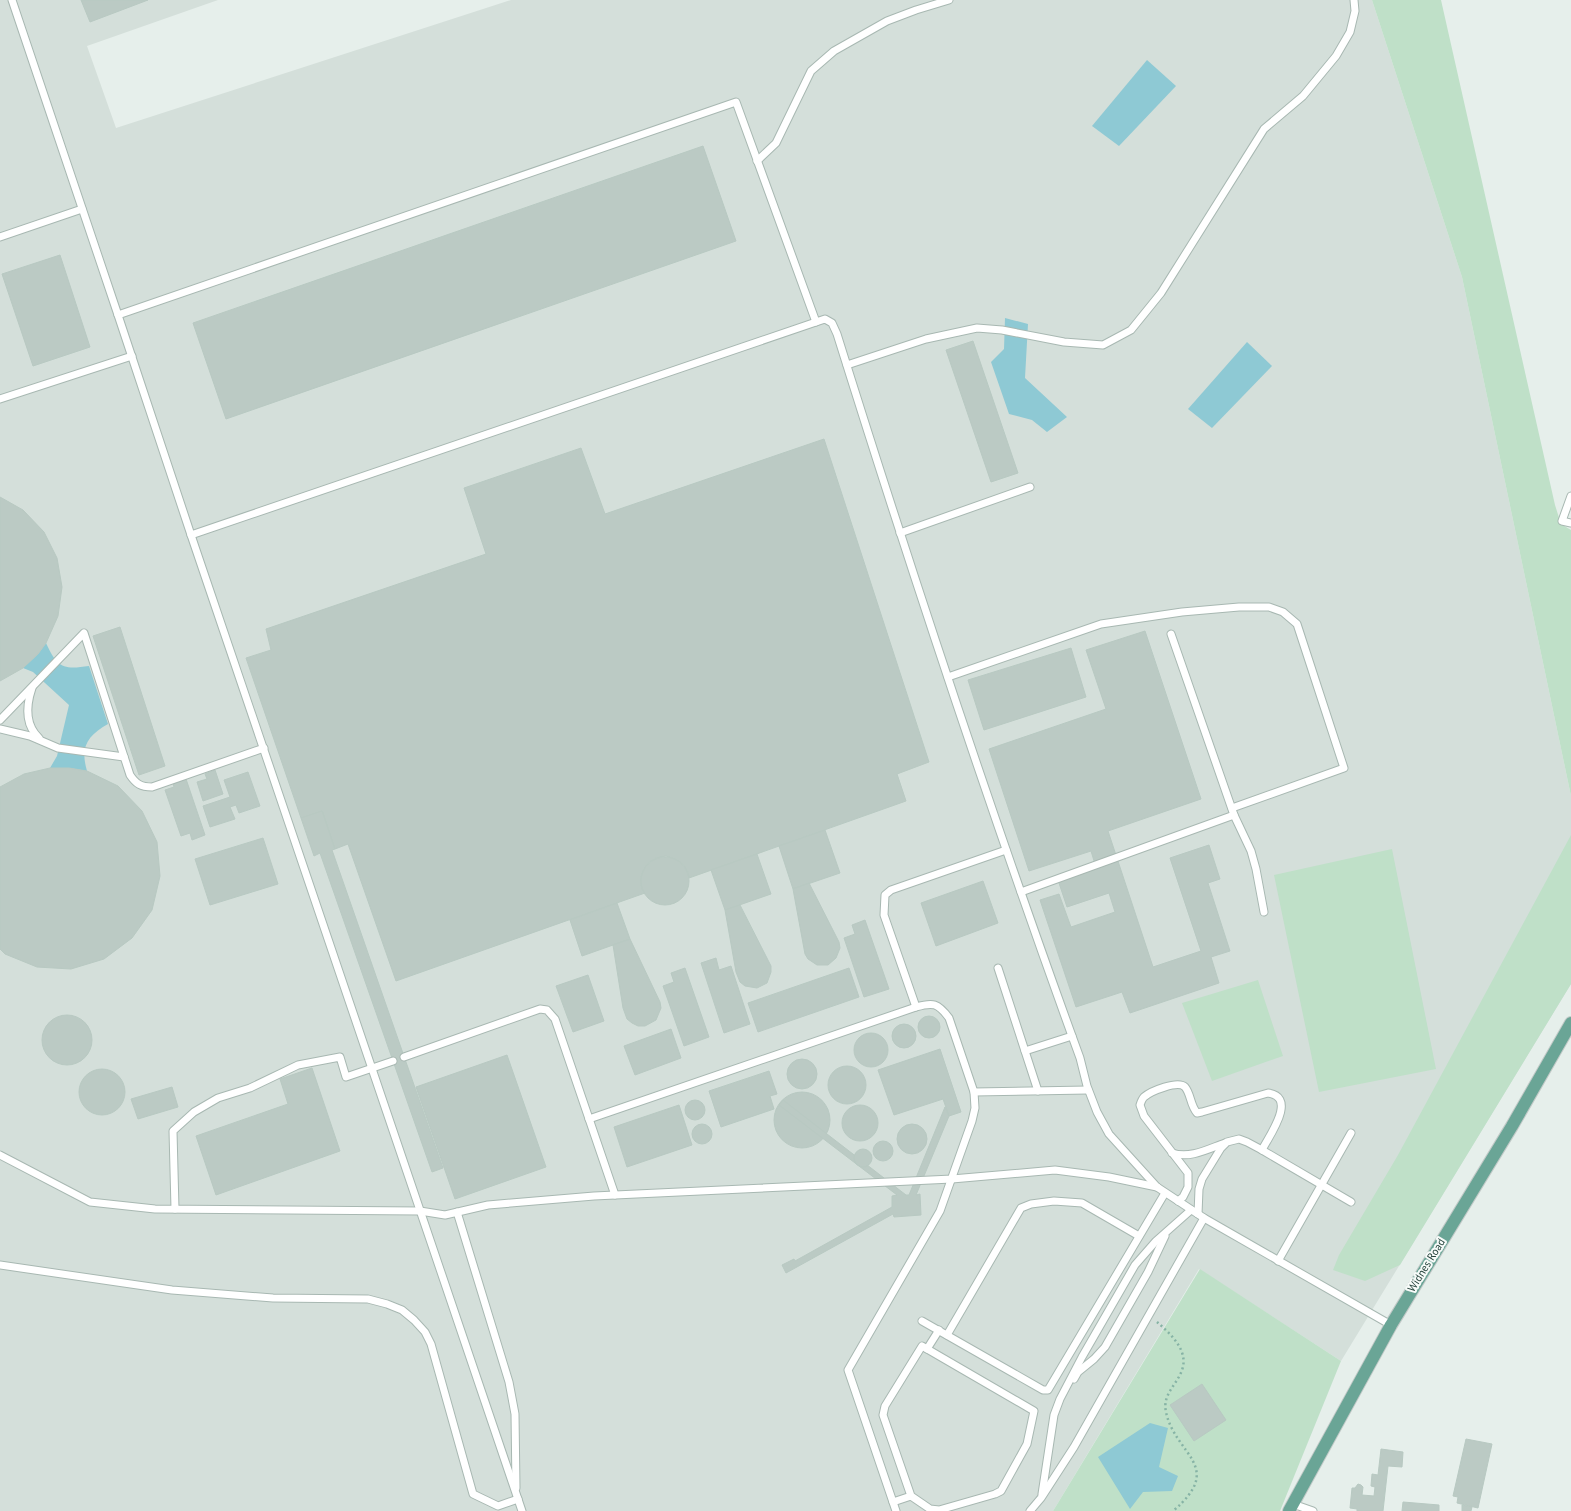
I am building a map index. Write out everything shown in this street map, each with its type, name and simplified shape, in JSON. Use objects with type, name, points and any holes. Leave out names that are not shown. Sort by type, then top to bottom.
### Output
[{"type":"main road","name":"Widnes Road","points":[[1291,1508],[1391,1325],[1512,1126],[1571,1023]]},
{"type":"lane","points":[[12,0],[191,535],[522,1511]]},
{"type":"lane","points":[[757,161],[776,143],[811,71],[834,51],[887,21],[949,0]]},
{"type":"lane","points":[[847,365],[926,339],[977,328],[1002,330],[1064,342],[1103,345],[1131,330],[1161,293],[1264,129],[1303,96],[1336,56],[1350,32],[1355,11],[1354,0]]},
{"type":"lane","points":[[118,315],[736,102],[816,322]]},
{"type":"lane","points":[[0,237],[82,209]]},
{"type":"lane","points":[[191,535],[825,319],[832,324],[837,334],[948,678],[1006,850],[1080,1058],[1088,1090],[1097,1112],[1110,1134],[1157,1187],[1201,1216],[1391,1325]]},
{"type":"lane","points":[[0,399],[132,356]]},
{"type":"lane","points":[[900,533],[1030,487]]},
{"type":"lane","points":[[1571,496],[1562,521],[1571,523]]},
{"type":"lane","points":[[948,678],[1101,624],[1182,612],[1239,607],[1269,607],[1283,612],[1297,624],[1344,768],[1233,812],[1021,892]]},
{"type":"lane","points":[[0,720],[84,633],[130,775],[135,782],[143,787],[152,787],[264,748]]},
{"type":"lane","points":[[1171,634],[1233,812],[1251,851],[1264,912]]},
{"type":"lane","points":[[33,686],[28,700],[27,711],[32,731],[44,742]]},
{"type":"lane","points":[[0,729],[30,736],[58,748],[85,753],[124,757]]},
{"type":"lane","points":[[916,1006],[884,915],[885,895],[891,890],[1006,850]]},
{"type":"lane","points":[[998,968],[1038,1091]]},
{"type":"lane","points":[[589,1118],[916,1006],[929,1003],[936,1005],[947,1015],[974,1092],[975,1108],[972,1121],[940,1211],[848,1370],[896,1511]]},
{"type":"lane","points":[[404,1057],[540,1009],[547,1010],[555,1019],[615,1195]]},
{"type":"lane","points":[[1025,1051],[1072,1036]]},
{"type":"lane","points":[[174,1209],[173,1131],[194,1112],[218,1098],[250,1088],[298,1065],[340,1057],[346,1077],[393,1061]]},
{"type":"lane","points":[[1178,1201],[1183,1197],[1188,1187],[1188,1173],[1144,1116],[1140,1105],[1143,1098],[1151,1092],[1173,1085],[1182,1085],[1186,1088],[1193,1108],[1197,1113],[1268,1092],[1275,1094],[1280,1100],[1282,1107],[1281,1115],[1262,1150]]},
{"type":"lane","points":[[974,1092],[1088,1090]]},
{"type":"lane","points":[[1278,1261],[1351,1133]]},
{"type":"lane","points":[[1172,1152],[1180,1155],[1188,1155],[1227,1142],[1239,1140],[1247,1142],[1351,1202]]},
{"type":"lane","points":[[1030,1511],[1042,1498],[1074,1447],[1148,1317],[1201,1216],[1199,1189],[1202,1179],[1220,1148],[1227,1142]]},
{"type":"lane","points":[[0,1156],[90,1202],[155,1209],[420,1211],[445,1215],[488,1205],[615,1195],[952,1179],[1055,1170],[1109,1177],[1157,1187]]},
{"type":"lane","points":[[922,1321],[1043,1390],[1048,1390],[1165,1192]]},
{"type":"lane","points":[[947,1335],[1021,1208],[1031,1204],[1054,1201],[1082,1203],[1139,1236]]},
{"type":"lane","points":[[1042,1498],[1054,1415],[1060,1399],[1102,1320],[1135,1265],[1156,1241],[1191,1210]]},
{"type":"lane","points":[[457,1212],[509,1382],[515,1414],[517,1497]]},
{"type":"lane","points":[[1060,1399],[1078,1372],[1094,1359],[1105,1347],[1148,1272],[1167,1231]]},
{"type":"lane","points":[[0,1265],[172,1290],[273,1298],[368,1299],[402,1310],[425,1332],[431,1344],[473,1494],[498,1506],[517,1497]]},
{"type":"lane","points":[[927,1349],[939,1330]]},
{"type":"lane","points":[[922,1346],[1034,1411],[1027,1444],[1002,1491],[939,1510],[930,1509],[911,1496],[883,1415],[885,1406],[922,1346]]},
{"type":"lane","points":[[893,1502],[911,1496]]},
{"type":"lane","points":[[1291,1508],[1313,1511]]},
{"type":"path","points":[[1148,1317],[1170,1333],[1184,1358],[1182,1371],[1166,1398],[1166,1411],[1171,1426],[1197,1469],[1196,1480],[1188,1496],[1173,1511]]},
{"type":"shaded area","points":[[0,0],[218,0],[87,46],[116,128],[511,0],[1372,0],[1462,277],[1571,796],[1571,984],[1341,1361],[1199,1269],[1053,1511],[0,1511]]},
{"type":"green space","points":[[1372,0],[1441,0],[1555,505],[1561,524],[1571,530],[1571,796],[1462,277]]},
{"type":"green space","points":[[1571,835],[1571,984],[1400,1265],[1365,1281],[1333,1270],[1339,1255],[1398,1155]]},
{"type":"green space","points":[[1392,849],[1436,1069],[1319,1092],[1274,875]]},
{"type":"green space","points":[[1258,980],[1283,1056],[1212,1081],[1182,1003]]},
{"type":"green space","points":[[1200,1269],[1341,1361],[1280,1511],[1053,1511]]},
{"type":"water","points":[[1147,60],[1176,86],[1119,146],[1092,126]]},
{"type":"water","points":[[1005,318],[1028,324],[1025,378],[1067,417],[1047,432],[1032,420],[1009,414],[991,362],[1004,349]]},
{"type":"water","points":[[1247,342],[1272,366],[1212,428],[1188,409]]},
{"type":"water","points":[[46,643],[57,662],[62,665],[66,667],[89,666],[108,724],[95,733],[87,743],[84,755],[87,771],[69,768],[50,768],[57,756],[69,705],[33,672],[23,668],[38,654]]},
{"type":"water","points":[[1150,1423],[1168,1428],[1159,1467],[1178,1476],[1172,1491],[1143,1492],[1130,1509],[1098,1457]]},
{"type":"building","points":[[81,0],[148,0],[90,22]]},
{"type":"building","points":[[703,146],[736,241],[226,419],[193,323]]},
{"type":"building","points":[[60,255],[90,347],[33,366],[2,274]]},
{"type":"building","points":[[973,341],[1018,473],[991,482],[946,350]]},
{"type":"building","points":[[824,439],[929,762],[897,774],[906,801],[689,878],[688,872],[683,864],[675,859],[666,856],[656,858],[648,863],[643,871],[641,880],[642,889],[645,893],[396,981],[348,844],[335,849],[322,811],[301,818],[246,658],[271,650],[266,629],[486,554],[464,488],[581,448],[605,514]]},
{"type":"building","points":[[0,497],[23,510],[44,532],[57,558],[62,587],[58,616],[46,643],[38,654],[23,668],[0,681]]},
{"type":"building","points":[[120,627],[165,766],[139,775],[93,636]]},
{"type":"building","points":[[1145,631],[1201,799],[1108,831],[1153,967],[1201,951],[1170,858],[1209,845],[1220,879],[1208,883],[1230,951],[1211,957],[1219,983],[1130,1013],[1122,992],[1076,1007],[1040,900],[1059,894],[1071,927],[1115,912],[1109,893],[1067,907],[1057,877],[1095,864],[1091,851],[1029,871],[989,749],[1106,709],[1086,650]]},
{"type":"building","points":[[1071,648],[1086,697],[984,730],[968,680]]},
{"type":"building","points":[[50,768],[69,768],[87,771],[118,786],[142,811],[157,842],[160,876],[152,910],[132,938],[104,959],[71,969],[37,967],[5,954],[0,949],[0,787],[24,774]]},
{"type":"building","points":[[215,770],[223,794],[203,801],[197,782],[207,779],[205,774]]},
{"type":"building","points":[[248,772],[260,806],[239,813],[236,805],[230,807],[235,819],[210,827],[203,806],[230,797],[224,780]]},
{"type":"building","points":[[185,776],[205,835],[192,840],[190,833],[181,836],[165,790],[174,787],[172,780]]},
{"type":"building","points":[[322,811],[335,849],[332,850],[443,1168],[432,1172],[320,853],[314,856],[301,818]]},
{"type":"building","points":[[825,830],[840,873],[793,889],[779,846]]},
{"type":"building","points":[[263,838],[278,884],[210,905],[195,859]]},
{"type":"building","points":[[757,854],[771,894],[725,910],[711,870]]},
{"type":"building","points":[[660,857],[670,857],[682,864],[689,876],[689,886],[682,898],[670,905],[660,905],[652,901],[645,894],[641,886],[641,876],[645,868],[652,861]]},
{"type":"building","points":[[983,881],[998,923],[936,946],[921,903]]},
{"type":"building","points":[[809,883],[839,942],[840,948],[836,958],[828,965],[817,965],[808,959],[805,954],[793,889]]},
{"type":"building","points":[[617,903],[630,939],[582,956],[570,920]]},
{"type":"building","points":[[740,905],[771,966],[771,972],[767,983],[757,988],[745,986],[740,982],[736,972],[725,910]]},
{"type":"building","points":[[865,920],[889,989],[864,997],[844,938],[855,934],[852,925]]},
{"type":"building","points":[[630,939],[660,1002],[661,1008],[656,1020],[645,1026],[638,1026],[627,1019],[623,1008],[613,945]]},
{"type":"building","points":[[716,958],[719,970],[731,966],[750,1024],[724,1033],[701,963]]},
{"type":"building","points":[[685,968],[709,1037],[684,1046],[663,986],[674,982],[671,973]]},
{"type":"building","points":[[849,968],[859,997],[758,1032],[748,1003]]},
{"type":"building","points":[[588,975],[604,1021],[573,1032],[556,986]]},
{"type":"building","points":[[67,1015],[77,1017],[85,1022],[90,1030],[92,1040],[90,1050],[85,1058],[77,1063],[67,1065],[57,1063],[49,1058],[44,1050],[42,1040],[44,1030],[49,1022],[57,1017]]},
{"type":"building","points":[[925,1016],[933,1016],[940,1023],[940,1031],[933,1038],[925,1038],[918,1031],[918,1023]]},
{"type":"building","points":[[904,1024],[912,1028],[916,1036],[912,1044],[904,1048],[896,1044],[892,1036],[896,1028]]},
{"type":"building","points":[[671,1029],[681,1058],[635,1075],[624,1046]]},
{"type":"building","points":[[868,1033],[874,1033],[878,1034],[885,1040],[888,1050],[887,1057],[881,1064],[874,1067],[868,1067],[864,1066],[857,1060],[854,1053],[854,1047],[855,1043],[861,1036]]},
{"type":"building","points":[[940,1049],[961,1112],[949,1116],[943,1099],[894,1115],[878,1070]]},
{"type":"building","points":[[507,1055],[546,1167],[455,1199],[416,1087]]},
{"type":"building","points":[[802,1059],[813,1063],[817,1074],[813,1085],[802,1089],[791,1085],[787,1074],[791,1063]]},
{"type":"building","points":[[843,1066],[851,1066],[858,1069],[863,1074],[866,1085],[863,1096],[858,1101],[851,1104],[843,1104],[836,1101],[831,1096],[828,1089],[828,1081],[831,1074],[836,1069]]},
{"type":"building","points":[[312,1068],[340,1151],[216,1195],[196,1136],[288,1104],[280,1079]]},
{"type":"building","points":[[102,1069],[115,1073],[121,1079],[125,1092],[121,1105],[115,1111],[102,1115],[89,1111],[83,1105],[79,1092],[83,1079],[89,1073]]},
{"type":"building","points":[[769,1071],[777,1094],[770,1096],[774,1109],[721,1127],[709,1091]]},
{"type":"building","points":[[172,1087],[178,1107],[138,1119],[131,1099]]},
{"type":"building","points":[[802,1092],[813,1094],[822,1100],[828,1109],[830,1120],[828,1131],[822,1140],[813,1146],[802,1148],[791,1146],[782,1140],[776,1131],[774,1120],[776,1109],[782,1100],[791,1094]]},
{"type":"building","points":[[695,1100],[702,1103],[705,1110],[702,1117],[695,1120],[688,1117],[685,1110],[688,1103]]},
{"type":"building","points":[[783,1100],[906,1195],[909,1195],[945,1107],[949,1116],[916,1195],[920,1194],[921,1215],[894,1217],[893,1214],[786,1273],[782,1265],[794,1259],[795,1261],[892,1207],[892,1196],[897,1195],[779,1105]]},
{"type":"building","points":[[679,1105],[692,1145],[627,1167],[614,1127]]},
{"type":"building","points":[[864,1105],[873,1110],[877,1116],[877,1130],[873,1136],[864,1141],[856,1141],[847,1136],[843,1130],[842,1119],[847,1110],[853,1106]]},
{"type":"building","points":[[702,1124],[709,1127],[712,1134],[709,1141],[702,1144],[695,1141],[692,1134],[695,1127]]},
{"type":"building","points":[[912,1124],[918,1125],[926,1133],[926,1145],[918,1153],[912,1154],[906,1153],[898,1145],[897,1139],[898,1133],[906,1125]]},
{"type":"building","points":[[883,1141],[890,1144],[893,1151],[890,1158],[883,1161],[876,1158],[873,1151],[876,1144]]},
{"type":"building","points":[[859,1149],[867,1149],[872,1154],[870,1165],[867,1167],[859,1167],[854,1162],[854,1154]]},
{"type":"building","points":[[1202,1384],[1226,1420],[1194,1441],[1170,1405]]},
{"type":"building","points":[[1466,1439],[1492,1444],[1478,1508],[1457,1503],[1458,1497],[1453,1496]]},
{"type":"building","points":[[1381,1449],[1403,1452],[1402,1467],[1388,1466],[1383,1511],[1357,1511],[1357,1509],[1350,1508],[1352,1488],[1355,1488],[1358,1484],[1363,1487],[1362,1495],[1374,1496],[1375,1487],[1371,1486],[1372,1474],[1378,1475]]},
{"type":"building","points":[[1403,1502],[1439,1505],[1439,1511],[1402,1511]]},
{"type":"building","points":[[1462,1505],[1472,1507],[1471,1511],[1462,1511]]}]
